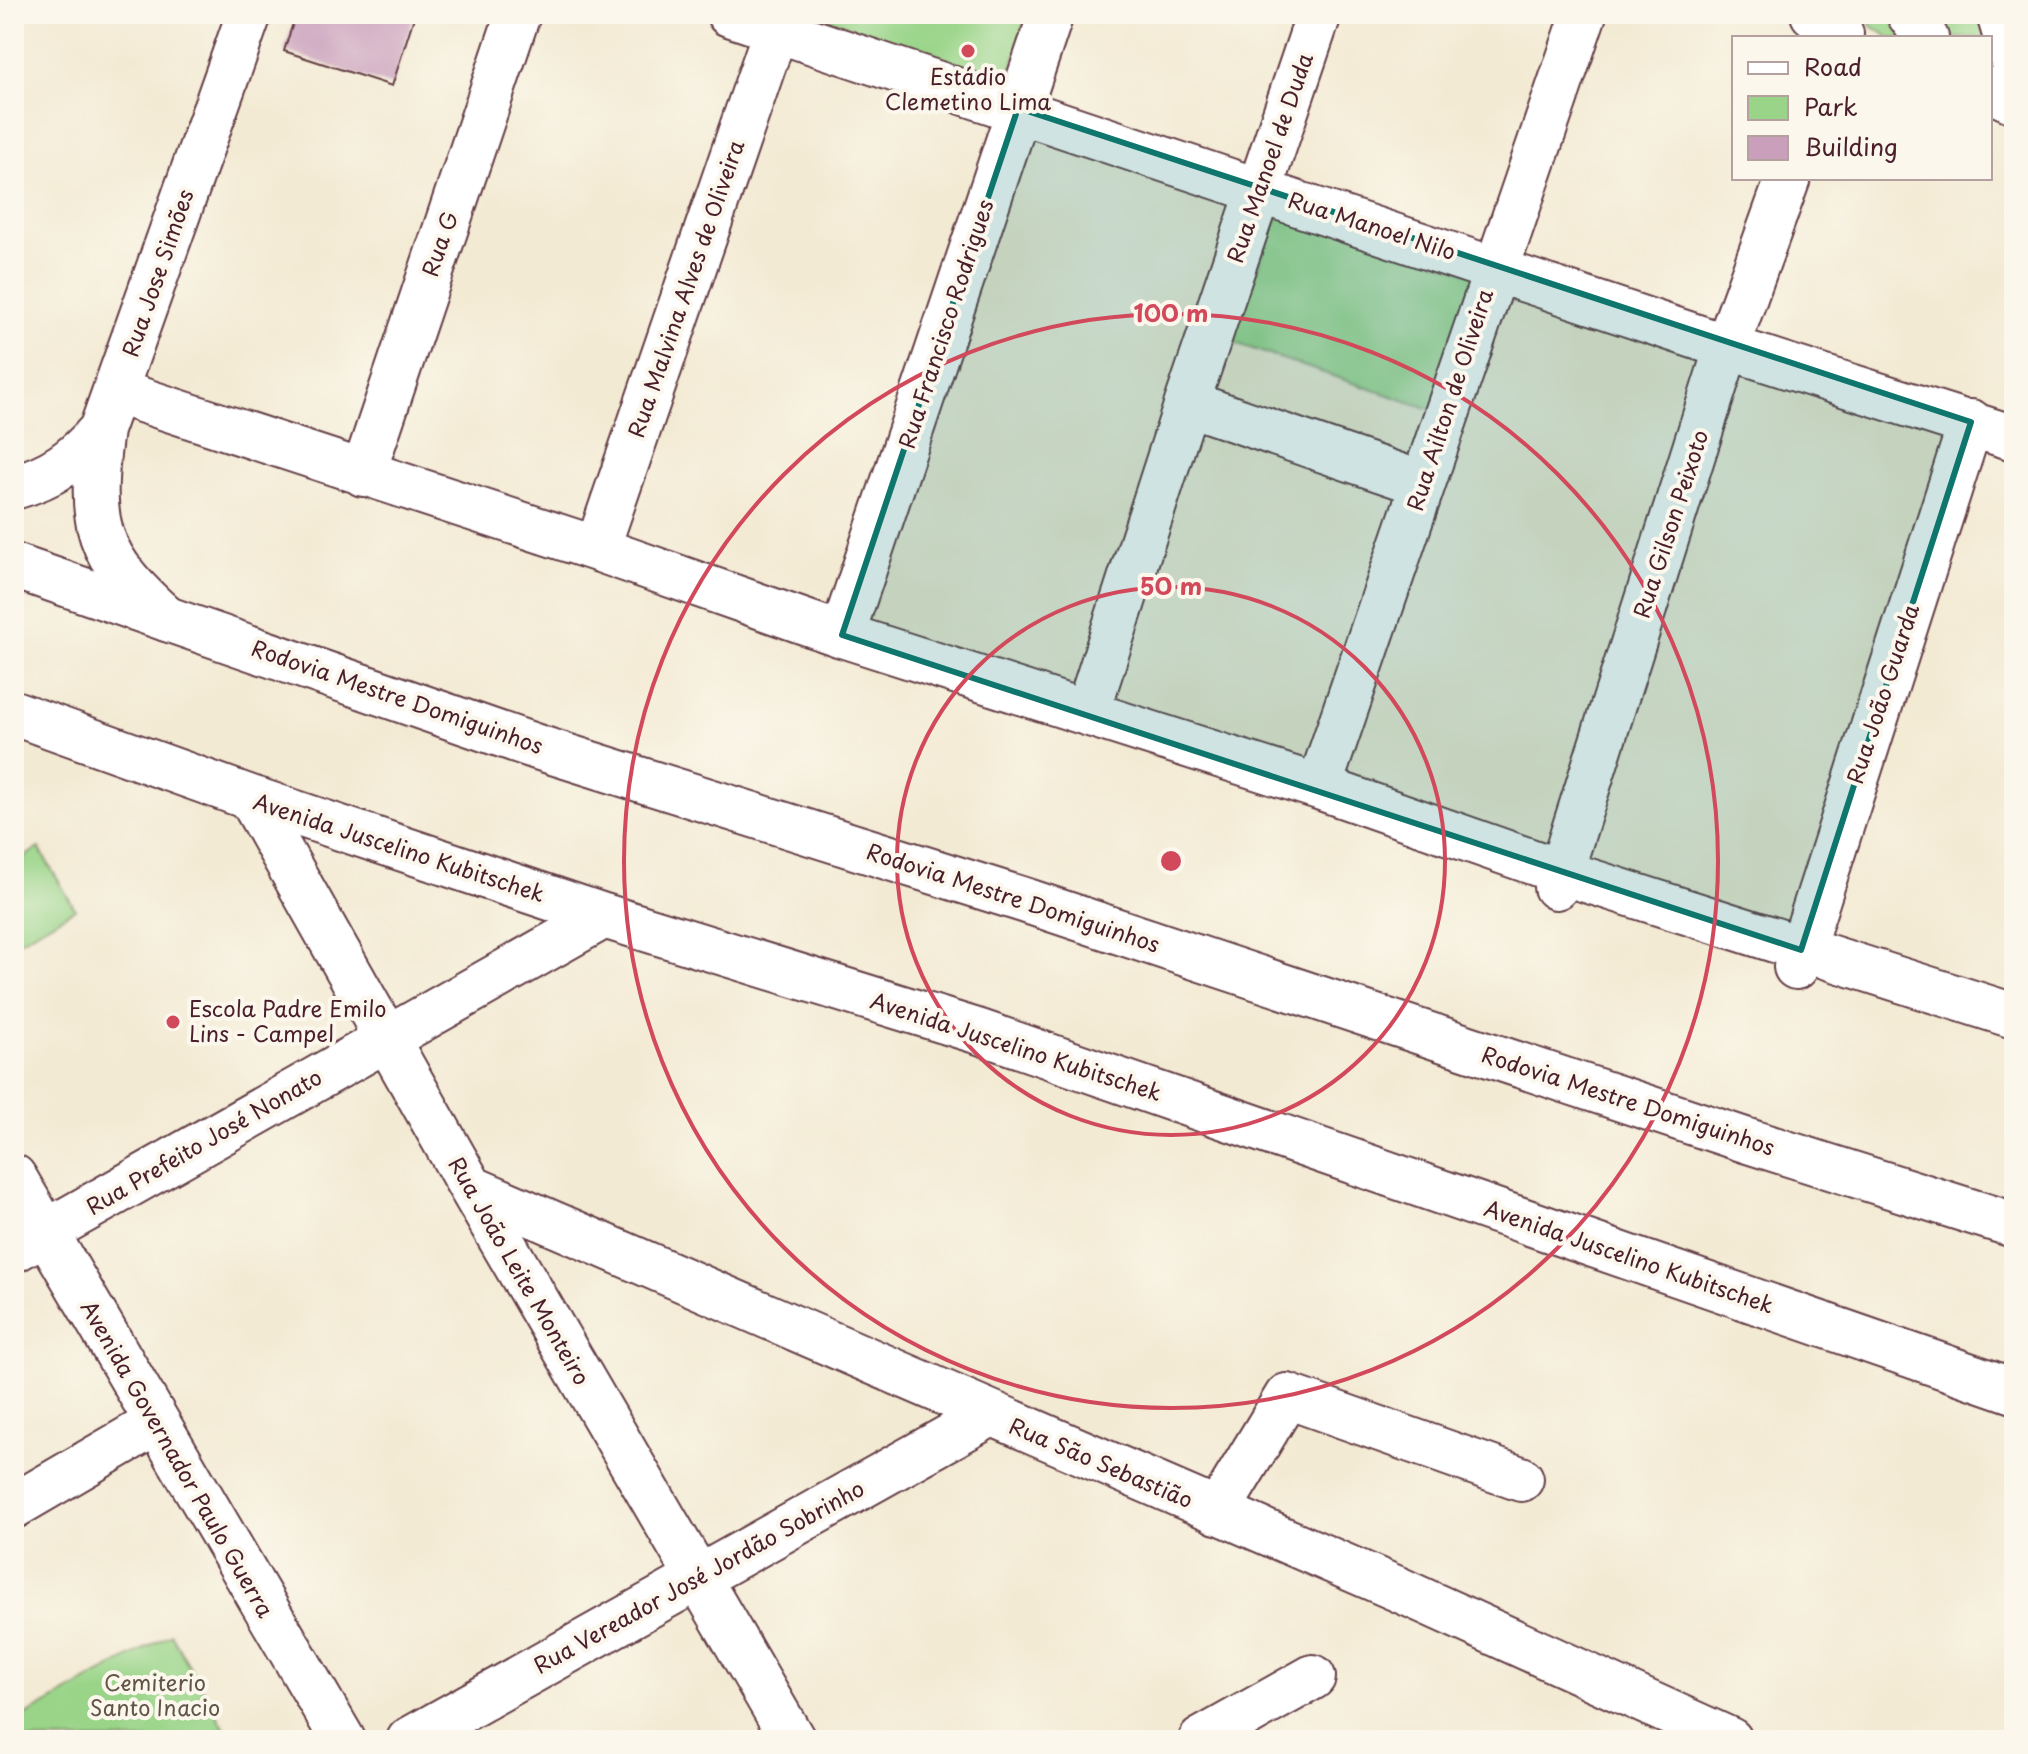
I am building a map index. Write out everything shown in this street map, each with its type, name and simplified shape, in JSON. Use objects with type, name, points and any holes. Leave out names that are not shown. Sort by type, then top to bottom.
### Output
[{"type":"street","name":"Rua Jose Simões","points":[[14,487],[43,479],[64,467],[109,411],[249,14]]},
{"type":"street","name":"Rua G","points":[[363,474],[518,14]]},
{"type":"street","name":"Rua Manoel Nilo","points":[[729,14],[1259,188],[1727,347],[2014,438]]},
{"type":"street","name":"Rua Francisco Rodrigues","points":[[842,635],[1051,14]]},
{"type":"street","name":"Rua Manoel de Duda","points":[[1087,713],[1187,403],[1319,14]]},
{"type":"street","name":"Rua Ailton de Oliveira","points":[[1319,787],[1494,267],[1584,14]]},
{"type":"street","points":[[1909,14],[1925,36]]},
{"type":"street","points":[[1999,14],[2014,66]]},
{"type":"street","name":"Rua Malvina Alves de Oliveira","points":[[597,549],[776,29]]},
{"type":"street","points":[[1992,91],[2014,101]]},
{"type":"street","name":"Rua Gilson Peixoto","points":[[1559,879],[1727,347],[1787,180]]},
{"type":"street","points":[[1187,403],[1423,484]]},
{"type":"street","points":[[167,619],[135,590],[111,560],[100,536],[96,471],[109,411],[363,474],[597,549],[842,635],[1319,787],[1559,879],[1799,959],[2014,1016]]},
{"type":"street","name":"Rua João Guarda","points":[[1799,959],[1971,422]]},
{"type":"street","name":"Rodovia Mestre Domiguinhos","points":[[14,566],[537,747],[1024,900],[1733,1136],[2014,1225]]},
{"type":"street","name":"Avenida Juscelino Kubitschek","points":[[14,713],[251,798],[604,916],[980,1032],[2014,1391]]},
{"type":"street","name":"Rua João Leite Monteiro","points":[[251,798],[385,1039],[793,1740]]},
{"type":"street","name":"Rua Prefeito José Nonato","points":[[29,1242],[604,916]]},
{"type":"street","name":"Avenida Governador Paulo Guerra","points":[[14,1177],[29,1242],[156,1423],[343,1740]]},
{"type":"street","name":"Rua São Sebastião","points":[[471,1188],[1217,1512],[1730,1740]]},
{"type":"street","points":[[1217,1512],[1287,1396],[1521,1479]]},
{"type":"street","name":"Rua Vereador José Jordão Sobrinho","points":[[409,1740],[989,1415]]},
{"type":"street","points":[[14,1506],[156,1423]]},
{"type":"street","points":[[1211,1737],[1313,1677]]},
{"type":"highlighted area","points":[[1018,108],[1971,422],[1801,950],[842,635]]},
{"type":"green space","name":"Estádio Clemetino Lima","points":[[814,14],[1027,14],[1008,84]]},
{"type":"green space","points":[[1870,14],[2014,14],[1992,96],[1992,36],[1887,36],[1870,25]]},
{"type":"green space","points":[[1280,210],[1480,276],[1433,410],[1229,341]]},
{"type":"green space","points":[[39,848],[75,909],[14,944],[14,863]]},
{"type":"green space","name":"Cemiterio Santo Inacio","points":[[171,1634],[231,1740],[14,1740],[14,1722]]},
{"type":"building","points":[[296,14],[415,14],[392,86],[284,51]]},
{"type":"place","name":"Estádio Clemetino Lima","points":[[968,51]]},
{"type":"place","name":"Escola Padre Emilo Lins - Campel","points":[[173,1022]]}]
